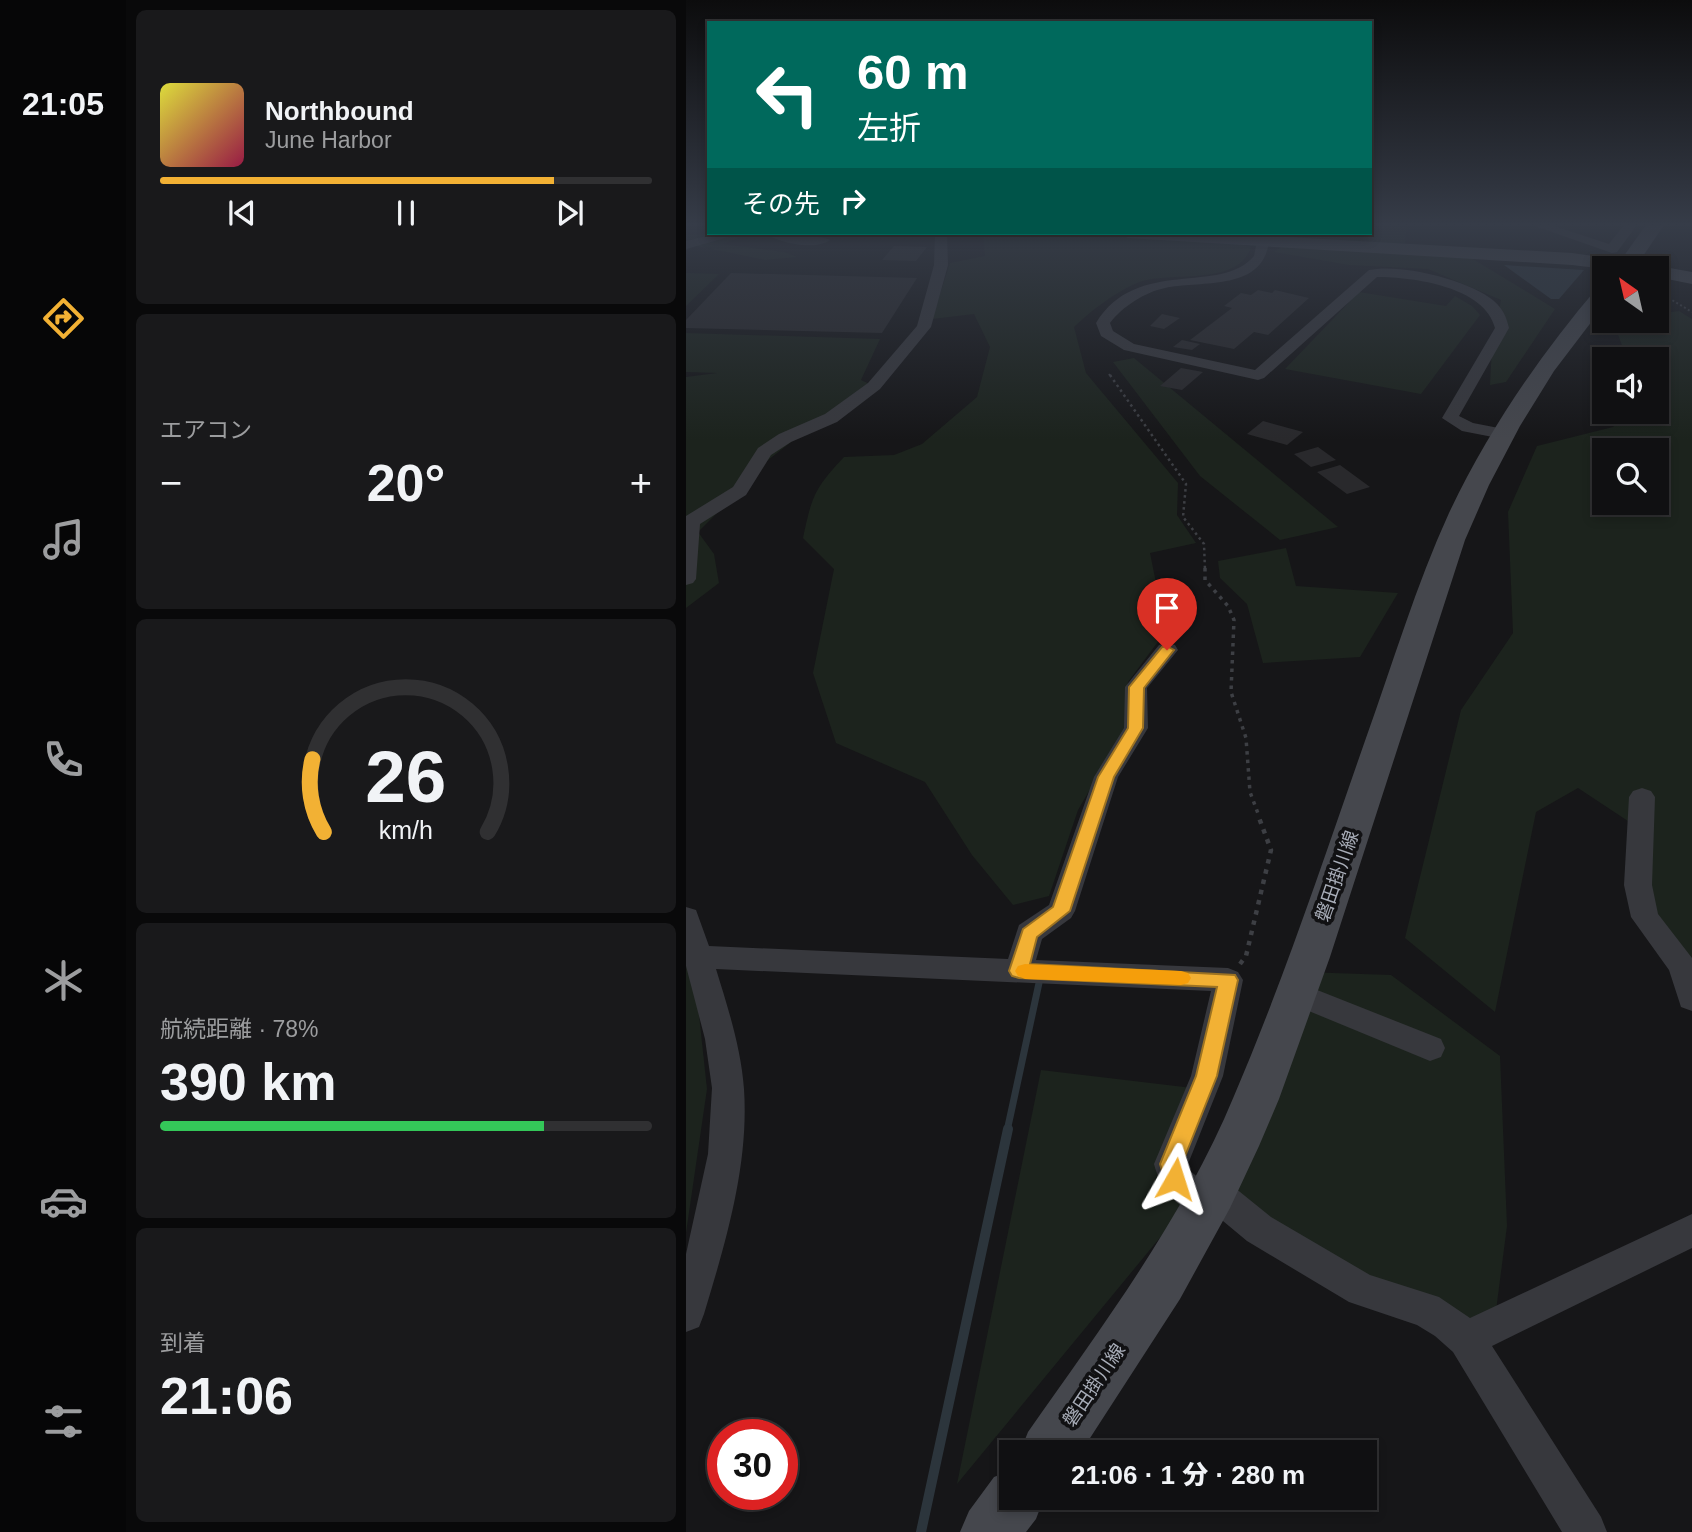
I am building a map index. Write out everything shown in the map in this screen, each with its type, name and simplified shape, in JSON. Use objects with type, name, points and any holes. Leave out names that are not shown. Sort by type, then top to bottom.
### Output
[{"type":"main road","name":"磐田掛川線","points":[[1056,1440],[1142,1314],[1209,1197],[1255,1103],[1297,994],[1461,516],[1503,434],[1535,382],[1578,321],[1592,307]]},
{"type":"main road","points":[[990,1532],[1006,1510]]},
{"type":"street","points":[[686,579],[689,526],[693,520],[740,491],[764,452],[785,438],[831,418],[874,386],[924,327],[932,296]]},
{"type":"street","points":[[1135,296],[1106,318],[1103,323],[1106,333],[1129,347],[1258,375],[1347,296]]},
{"type":"street","points":[[1479,296],[1497,310],[1503,318],[1503,328],[1450,418],[1468,427],[1503,434]]},
{"type":"street","points":[[1019,971],[1029,933],[1061,911],[1106,777],[1136,728],[1136,687],[1167,650]]},
{"type":"street","points":[[1642,797],[1638,885],[1645,916],[1682,967],[1692,999]]},
{"type":"street","points":[[686,917],[724,1057],[729,1107],[712,1227],[686,1314]]},
{"type":"street","points":[[697,957],[1228,980],[1207,1076],[1171,1164],[1175,1179],[1362,1290],[1426,1310],[1448,1323],[1466,1339],[1586,1532]]},
{"type":"street","points":[[1297,994],[1430,1048]]},
{"type":"street","points":[[1466,1339],[1692,1230]]},
{"type":"path","points":[[1670,299],[1692,312]]},
{"type":"path","points":[[1109,374],[1186,484],[1183,517],[1204,544],[1205,580],[1228,606],[1234,620],[1231,692],[1245,738],[1250,792],[1270,850],[1246,956],[1228,980]]},
{"type":"shaded area","points":[[686,296],[696,296],[686,306]]},
{"type":"shaded area","points":[[939,296],[1113,296],[1074,327],[1086,373],[1178,483],[1177,515],[1196,543],[1150,553],[1160,603],[1160,639],[1128,682],[1125,729],[1078,810],[1049,896],[1013,905],[972,855],[925,782],[836,743],[813,673],[834,569],[803,538],[809,512],[826,477],[844,457],[894,455],[922,444],[977,397],[990,347],[974,314],[932,319]]},
{"type":"shaded area","points":[[1355,296],[1387,296],[1446,306],[1456,296],[1472,306],[1480,315],[1421,394],[1285,369]]},
{"type":"shaded area","points":[[1493,296],[1534,296],[1555,309],[1506,382],[1490,385],[1492,346],[1501,300]]},
{"type":"shaded area","points":[[1679,311],[1692,319],[1692,989],[1629,884],[1640,829],[1578,788],[1536,812],[1495,1012],[1405,938],[1461,710],[1513,633],[1508,512],[1537,446],[1613,427],[1616,424],[1669,424],[1669,347],[1623,347],[1617,333],[1669,333],[1670,312]]},
{"type":"shaded area","points":[[686,333],[880,339],[861,380],[874,386],[827,414],[754,471],[746,484],[698,532],[714,554],[719,583],[686,608],[686,377],[717,373],[686,372]]},
{"type":"shaded area","points":[[1134,358],[1338,527],[1280,540],[1200,476],[1113,362]]},
{"type":"shaded area","points":[[1286,548],[1296,586],[1398,593],[1360,657],[1263,663],[1247,604],[1220,578],[1218,561]]},
{"type":"shaded area","points":[[686,924],[690,931],[707,1089],[686,1233]]},
{"type":"shaded area","points":[[1304,972],[1391,975],[1500,1056],[1507,1226],[1494,1326],[1362,1290],[1212,1190]]},
{"type":"shaded area","points":[[1041,1070],[1201,1089],[1171,1164],[1195,1195],[957,1484]]},
{"type":"building","points":[[709,296],[905,296],[882,333],[686,328],[686,320]]},
{"type":"building","points":[[1236,296],[1309,298],[1268,335],[1254,332],[1234,349],[1190,340],[1232,308],[1224,306]]},
{"type":"building","points":[[1162,314],[1180,318],[1164,329],[1150,326]]},
{"type":"building","points":[[1182,340],[1200,344],[1192,350],[1173,347]]},
{"type":"building","points":[[1181,368],[1203,372],[1182,390],[1160,386]]},
{"type":"building","points":[[1263,421],[1303,432],[1287,445],[1247,434]]},
{"type":"building","points":[[1318,447],[1336,460],[1311,467],[1294,454]]},
{"type":"building","points":[[1340,465],[1370,487],[1347,494],[1317,472]]},
{"type":"waterway","points":[[1007,1131],[1039,983]]},
{"type":"waterway","points":[[921,1532],[1008,1129]]},
{"type":"slow traffic","points":[[1025,971],[1181,978]]},
{"type":"route","points":[[1167,650],[1136,687],[1136,728],[1106,777],[1061,911],[1029,933],[1019,971],[1228,980],[1207,1076],[1171,1164],[1175,1179]]}]
